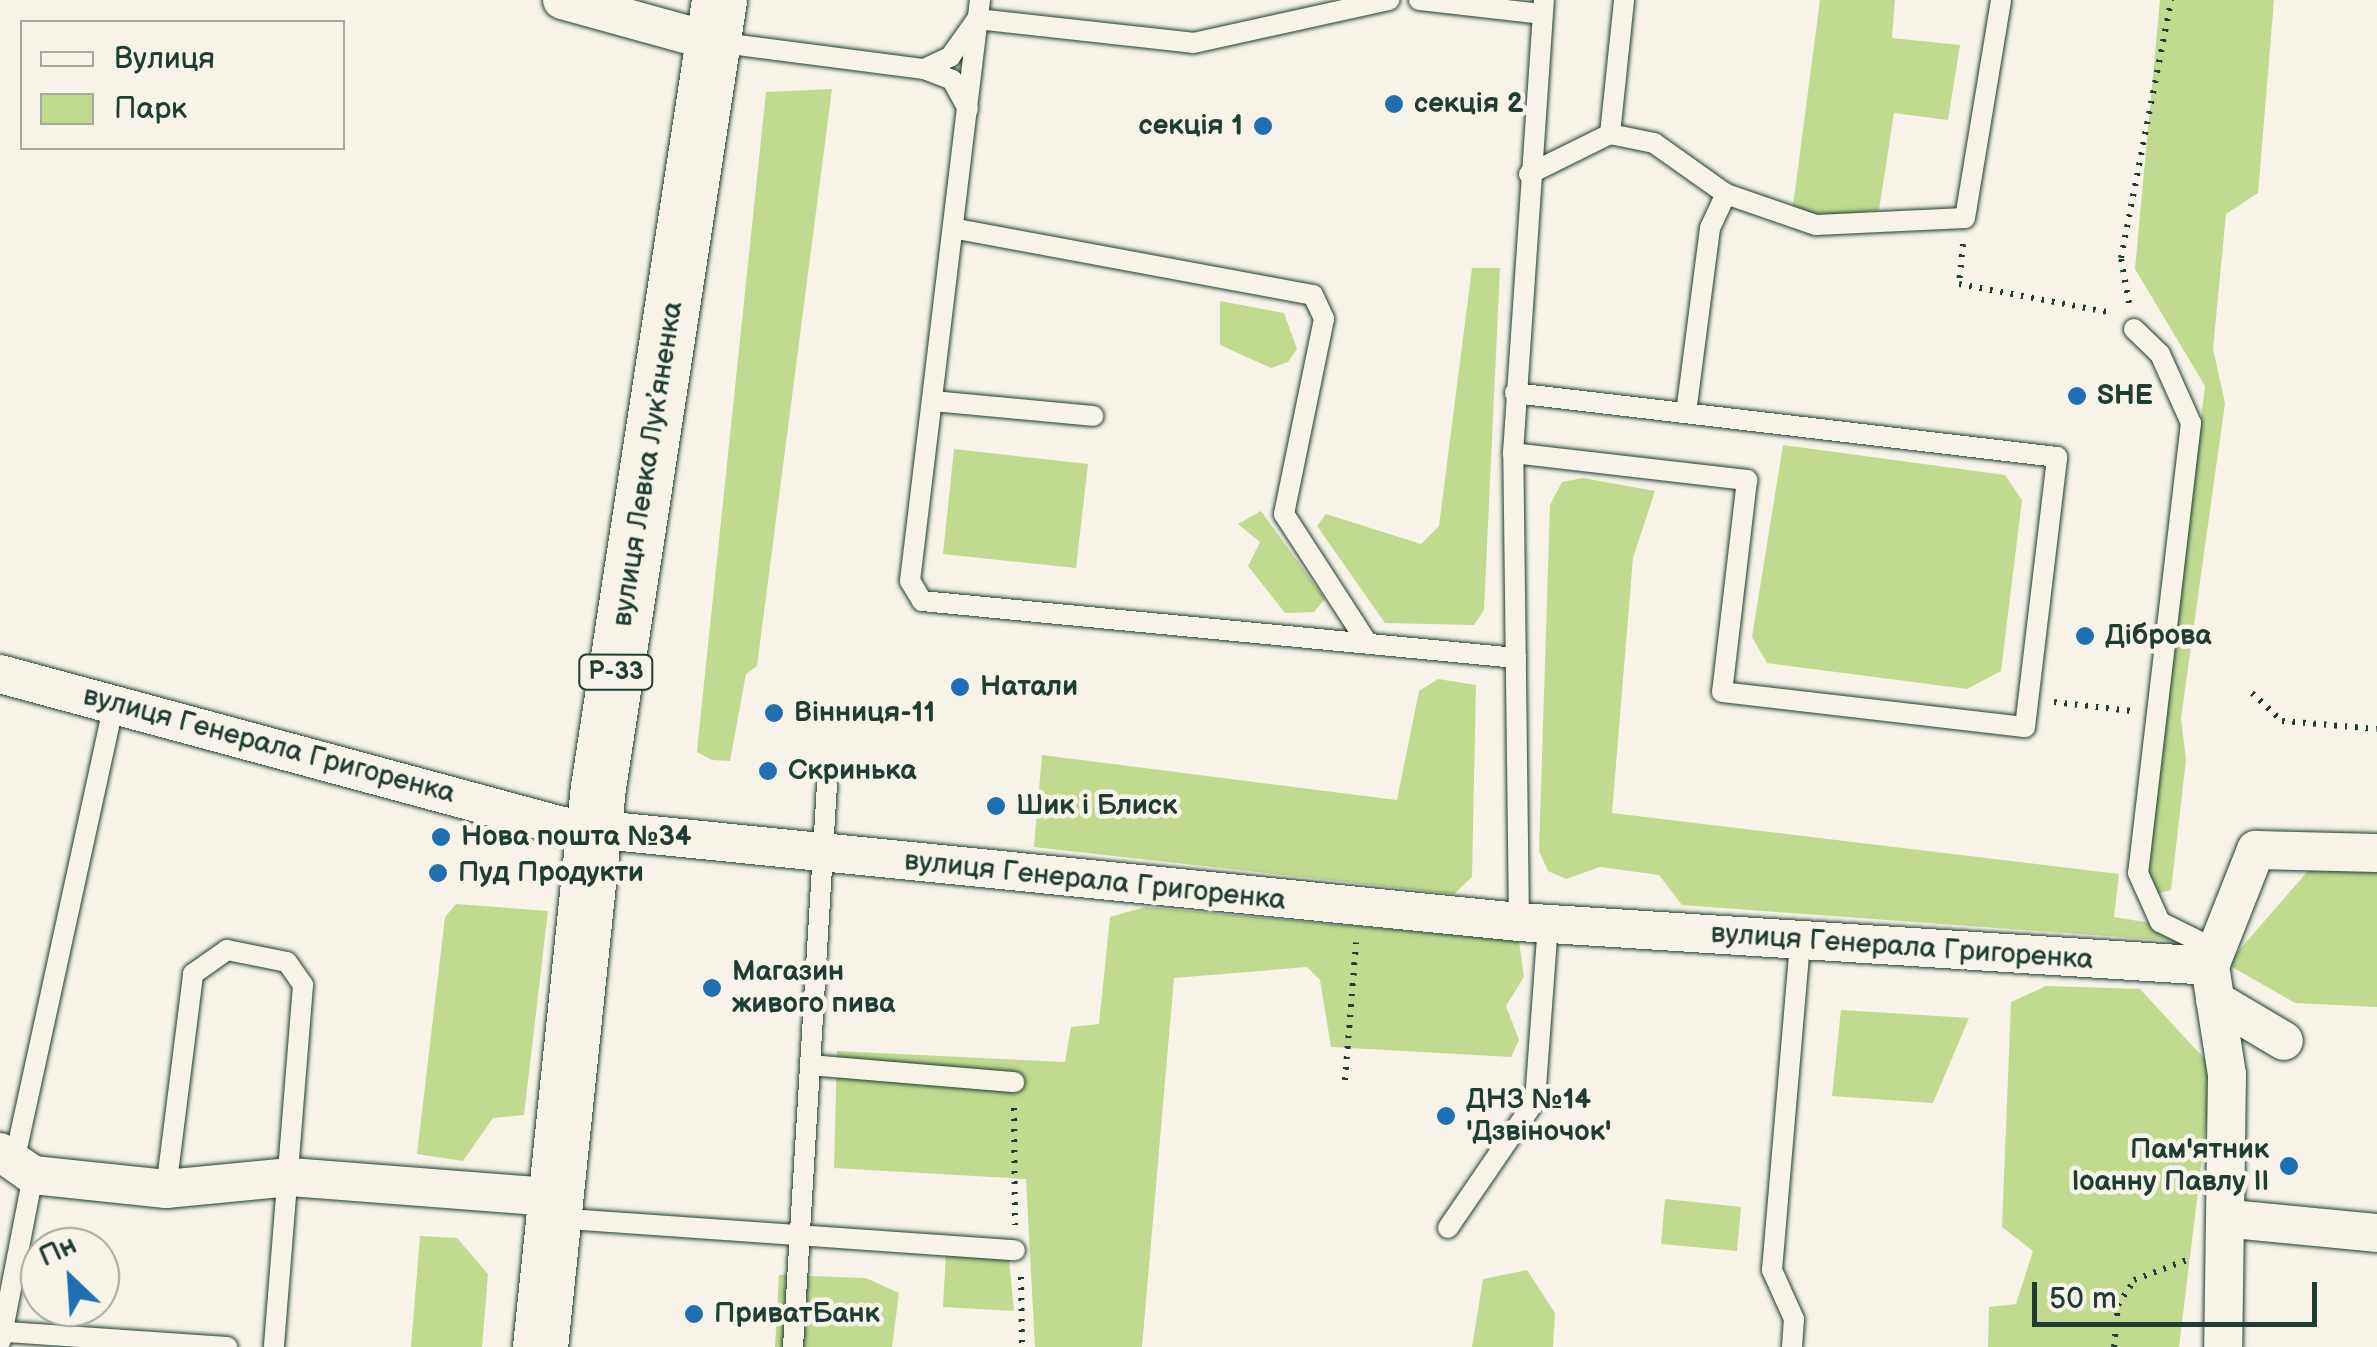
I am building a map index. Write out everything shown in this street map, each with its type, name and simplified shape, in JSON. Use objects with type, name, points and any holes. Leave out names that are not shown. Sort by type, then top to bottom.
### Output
[{"type":"main road","name":"вулиця Левка Лукʼяненка","points":[[540,1347],[551,1208],[593,830],[716,21]]},
{"type":"street","points":[[562,0],[716,21]]},
{"type":"street","name":"вулиця Генерала Григоренка","points":[[0,674],[593,830],[1534,923],[2214,972]]},
{"type":"street","points":[[2223,1347],[2231,1231],[2214,972],[2256,850],[2377,853]]},
{"type":"street","points":[[2214,972],[2284,1041]]},
{"type":"street","points":[[16,1163],[166,1189],[290,1177],[551,1208]]},
{"type":"street","points":[[2231,1231],[2377,1233]]},
{"type":"lane","points":[[979,9],[1193,44],[1390,0]]},
{"type":"lane","points":[[1419,0],[1543,7],[1513,453],[1516,658],[1534,923],[1534,1101],[1448,1228]]},
{"type":"lane","points":[[1610,134],[1624,0]]},
{"type":"lane","points":[[1529,174],[1610,134],[1654,143],[1726,194],[1816,225],[1966,218],[2000,0]]},
{"type":"lane","points":[[924,69],[950,57],[979,9]]},
{"type":"lane","points":[[979,9],[957,229],[910,580],[922,600],[1516,658]]},
{"type":"lane","points":[[716,21],[924,69],[952,80],[969,110]]},
{"type":"lane","points":[[1686,413],[1710,228],[1726,194]]},
{"type":"lane","points":[[957,229],[1312,295],[1324,319],[1284,514],[1368,644]]},
{"type":"lane","points":[[2134,329],[2160,354],[2191,423],[2153,714],[2138,873],[2160,922],[2214,972]]},
{"type":"lane","points":[[1513,453],[1747,480],[1722,692],[2025,727],[2057,456],[1516,393]]},
{"type":"lane","points":[[932,401],[1093,416]]},
{"type":"lane","points":[[114,702],[16,1163],[3,1337],[227,1347]]},
{"type":"lane","points":[[793,1347],[827,784]]},
{"type":"lane","points":[[1792,1347],[1794,1319],[1772,1270],[1800,942]]},
{"type":"lane","points":[[166,1189],[193,974],[226,950],[287,962],[303,985],[274,1347]]},
{"type":"lane","points":[[810,1065],[1014,1082]]},
{"type":"lane","points":[[551,1208],[800,1237],[1015,1250]]},
{"type":"path","points":[[2134,329],[2121,258],[2171,0]]},
{"type":"path","points":[[1966,218],[1960,284],[2102,306],[2134,329]]},
{"type":"path","points":[[2252,693],[2282,721],[2377,729]]},
{"type":"path","points":[[2028,699],[2153,714]]},
{"type":"path","points":[[1345,1080],[1358,907]]},
{"type":"path","points":[[1014,1082],[1015,1250],[1022,1347]]},
{"type":"path","points":[[2114,1347],[2118,1305],[2134,1280],[2231,1231]]},
{"type":"green space","points":[[1820,0],[1895,0],[1892,38],[1960,45],[1948,120],[1894,113],[1879,210],[1818,217],[1793,206]]},
{"type":"green space","points":[[2160,0],[2274,0],[2258,193],[2226,214],[2213,349],[2225,403],[2181,718],[2186,760],[2171,890],[2153,895],[2145,877],[2205,386],[2135,269]]},
{"type":"green space","points":[[832,89],[757,666],[746,674],[730,761],[712,760],[697,752],[766,92]]},
{"type":"green space","points":[[1472,268],[1500,268],[1484,610],[1474,625],[1385,623],[1317,526],[1326,514],[1421,544],[1439,526]]},
{"type":"green space","points":[[1220,301],[1284,313],[1297,349],[1288,362],[1271,368],[1220,345]]},
{"type":"green space","points":[[1783,445],[2005,475],[2022,500],[2001,671],[1967,689],[1767,663],[1752,637]]},
{"type":"green space","points":[[954,449],[1088,464],[1076,568],[943,554]]},
{"type":"green space","points":[[1583,478],[1655,491],[1633,558],[1612,813],[2119,874],[2114,917],[2151,923],[2175,941],[1682,905],[1659,875],[1600,867],[1566,879],[1548,871],[1539,851],[1550,505],[1562,482]]},
{"type":"green space","points":[[1261,511],[1325,599],[1314,612],[1285,613],[1248,566],[1260,542],[1238,524]]},
{"type":"green space","points":[[1438,679],[1476,685],[1472,877],[1454,894],[1034,847],[1042,755],[1397,800],[1419,691]]},
{"type":"green space","points":[[2314,864],[2377,867],[2377,1007],[2295,1003],[2227,964]]},
{"type":"green space","points":[[456,904],[548,911],[524,1115],[493,1118],[463,1161],[417,1154],[445,917]]},
{"type":"green space","points":[[1145,907],[1519,941],[1524,977],[1506,1006],[1519,1040],[1511,1057],[1331,1047],[1320,980],[1307,967],[1174,978],[1142,1347],[1035,1347],[1026,1179],[834,1168],[837,1051],[1065,1062],[1071,1027],[1099,1024],[1110,917]]},
{"type":"green space","points":[[2046,986],[2140,989],[2213,1068],[2179,1347],[1988,1347],[1989,1307],[2016,1304],[2033,1251],[2002,1227],[2011,1002]]},
{"type":"green space","points":[[1841,1010],[1969,1018],[1933,1103],[1832,1096]]},
{"type":"green space","points":[[1665,1199],[1741,1207],[1737,1251],[1661,1244]]},
{"type":"green space","points":[[420,1236],[457,1238],[488,1274],[482,1347],[411,1347]]},
{"type":"green space","points":[[946,1253],[1009,1258],[1014,1311],[943,1307]]},
{"type":"green space","points":[[1527,1270],[1555,1313],[1553,1347],[1472,1347],[1483,1279]]},
{"type":"green space","points":[[779,1275],[866,1278],[899,1293],[892,1347],[775,1347]]},
{"type":"place","name":"секція 2","points":[[1394,104]]},
{"type":"place","name":"секція 1","points":[[1263,126]]},
{"type":"place","name":"SHE","points":[[2077,396]]},
{"type":"place","name":"Діброва","points":[[2085,636]]},
{"type":"place","name":"Натали","points":[[960,687]]},
{"type":"place","name":"Вінниця-11","points":[[774,713]]},
{"type":"place","name":"Скринька","points":[[768,771]]},
{"type":"place","name":"Шик і Блиск","points":[[996,806]]},
{"type":"place","name":"Нова пошта №34","points":[[441,837]]},
{"type":"place","name":"Пуд Продукти","points":[[438,873]]},
{"type":"place","name":"Магазин живого пива","points":[[712,988]]},
{"type":"place","name":"ДНЗ №14 'Дзвіночок'","points":[[1446,1116]]},
{"type":"place","name":"Пам'ятник Іоанну Павлу ІІ","points":[[2289,1166]]},
{"type":"place","name":"ПриватБанк","points":[[694,1314]]}]
